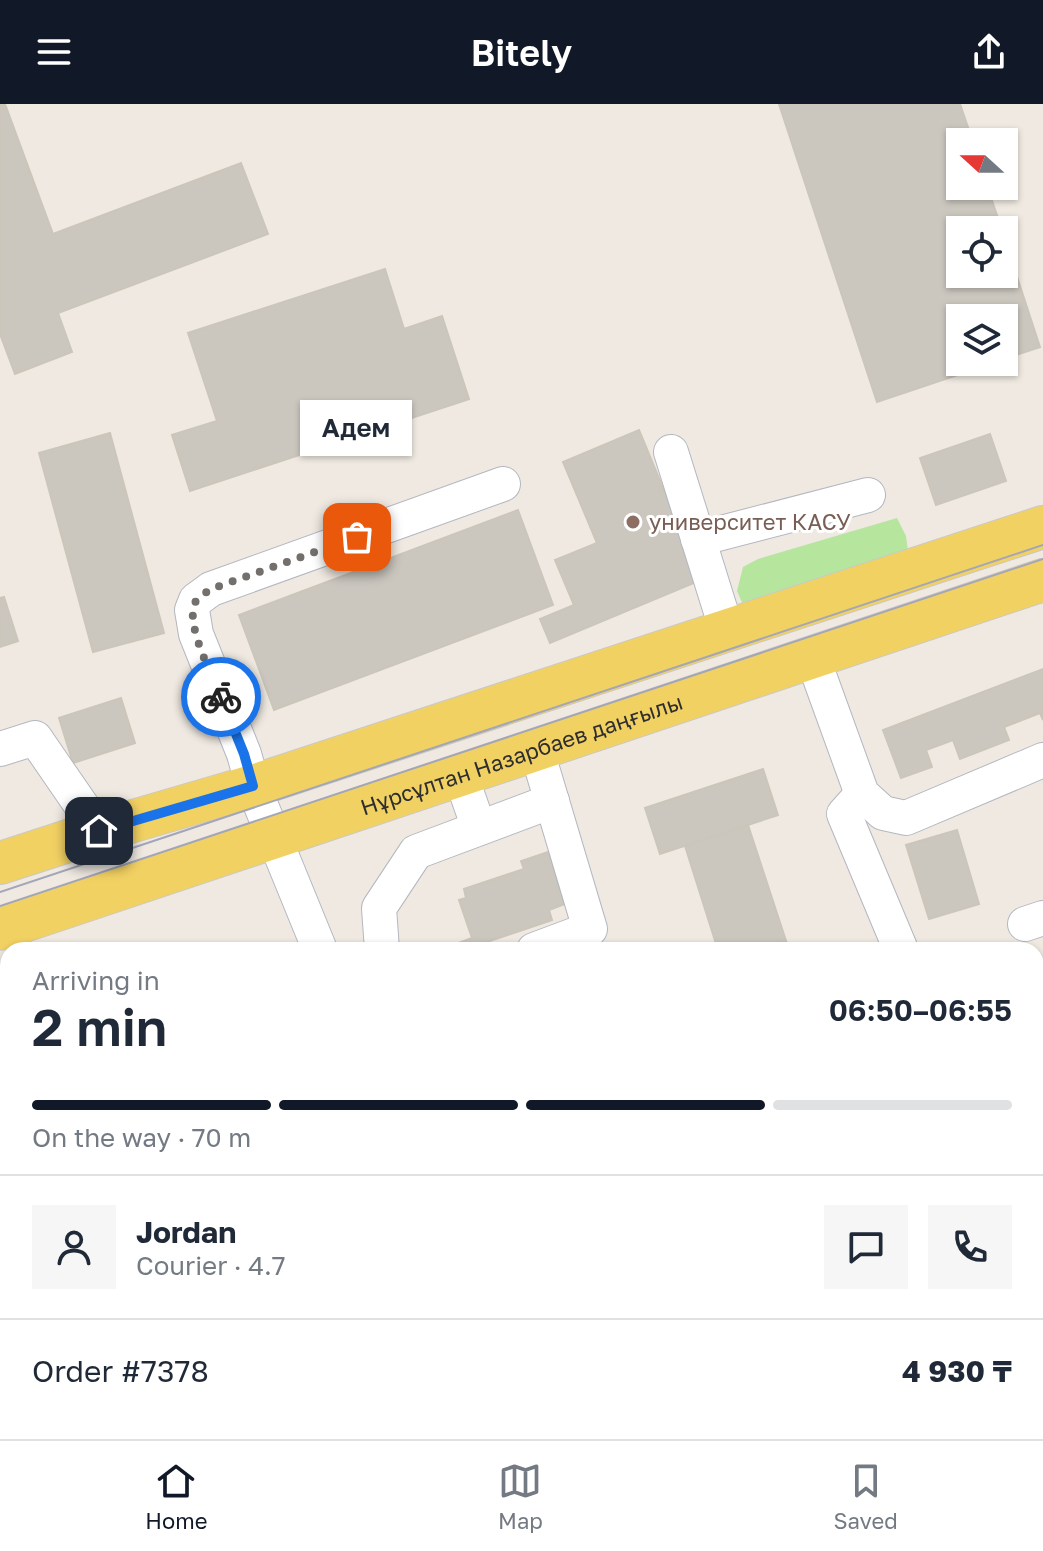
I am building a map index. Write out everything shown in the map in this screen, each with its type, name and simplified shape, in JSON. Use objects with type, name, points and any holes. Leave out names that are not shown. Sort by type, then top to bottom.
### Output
[{"type":"main road","points":[[0,863],[253,786],[1043,527]]},
{"type":"main road","name":"Нұрсұлтан Назарбаев даңғылы","points":[[6,935],[274,836],[1043,580]]},
{"type":"street","points":[[671,452],[727,631]]},
{"type":"street","points":[[317,942],[253,786],[244,754],[196,634],[192,610],[196,600],[211,589],[503,484]]},
{"type":"street","points":[[698,539],[868,495]]},
{"type":"street","points":[[812,656],[862,794],[883,813],[906,818],[1043,760]]},
{"type":"street","points":[[0,749],[35,738],[99,831]]},
{"type":"street","points":[[536,748],[590,929],[555,942]]},
{"type":"street","points":[[460,774],[479,828]]},
{"type":"street","points":[[862,794],[844,814],[898,942]]},
{"type":"street","points":[[381,942],[379,908],[416,852],[552,801]]},
{"type":"green space","points":[[897,518],[906,536],[908,551],[744,607],[737,591],[743,567],[758,559]]},
{"type":"building","points":[[0,104],[5,104],[53,234],[241,163],[268,234],[58,313],[72,352],[15,374],[0,334]]},
{"type":"building","points":[[779,104],[960,104],[968,128],[946,128],[946,200],[992,200],[997,216],[946,216],[946,288],[1018,288],[1018,280],[1040,347],[1018,354],[1018,304],[946,304],[946,376],[954,376],[877,402]]},
{"type":"building","points":[[385,269],[404,329],[442,316],[469,399],[190,491],[172,435],[217,421],[188,333]]},
{"type":"building","name":"университет КАСУ","points":[[639,430],[701,580],[550,643],[540,619],[574,605],[555,560],[597,543],[563,462]]},
{"type":"building","points":[[110,433],[164,633],[93,652],[39,453]]},
{"type":"building","points":[[990,434],[1006,481],[936,505],[920,458]]},
{"type":"building","points":[[518,510],[553,605],[274,710],[239,615]]},
{"type":"building","points":[[4,597],[18,641],[0,647],[0,598]]},
{"type":"building","points":[[1043,669],[1043,720],[1040,713],[1004,727],[1009,740],[960,759],[953,740],[926,750],[932,767],[901,778],[883,730]]},
{"type":"building","points":[[121,698],[135,743],[73,763],[59,718]]},
{"type":"building","points":[[763,769],[778,815],[660,854],[645,808]]},
{"type":"building","points":[[748,825],[786,942],[715,942],[685,846]]},
{"type":"building","points":[[957,830],[979,904],[929,919],[906,845]]},
{"type":"building","points":[[548,852],[565,904],[549,910],[552,920],[487,942],[461,942],[472,938],[459,900],[466,898],[464,889],[524,869],[521,861]]},
{"type":"tram line","points":[[0,892],[1043,545]]},
{"type":"tram line","points":[[0,906],[1043,559]]},
{"type":"way so far","points":[[221,697],[196,634],[192,610],[196,600],[211,589],[357,537]]},
{"type":"place","name":"университет КАСУ","points":[[633,522]]},
{"type":"place","name":"Адем","points":[[357,537]]},
{"type":"route","points":[[99,831],[253,786],[221,697]]}]
